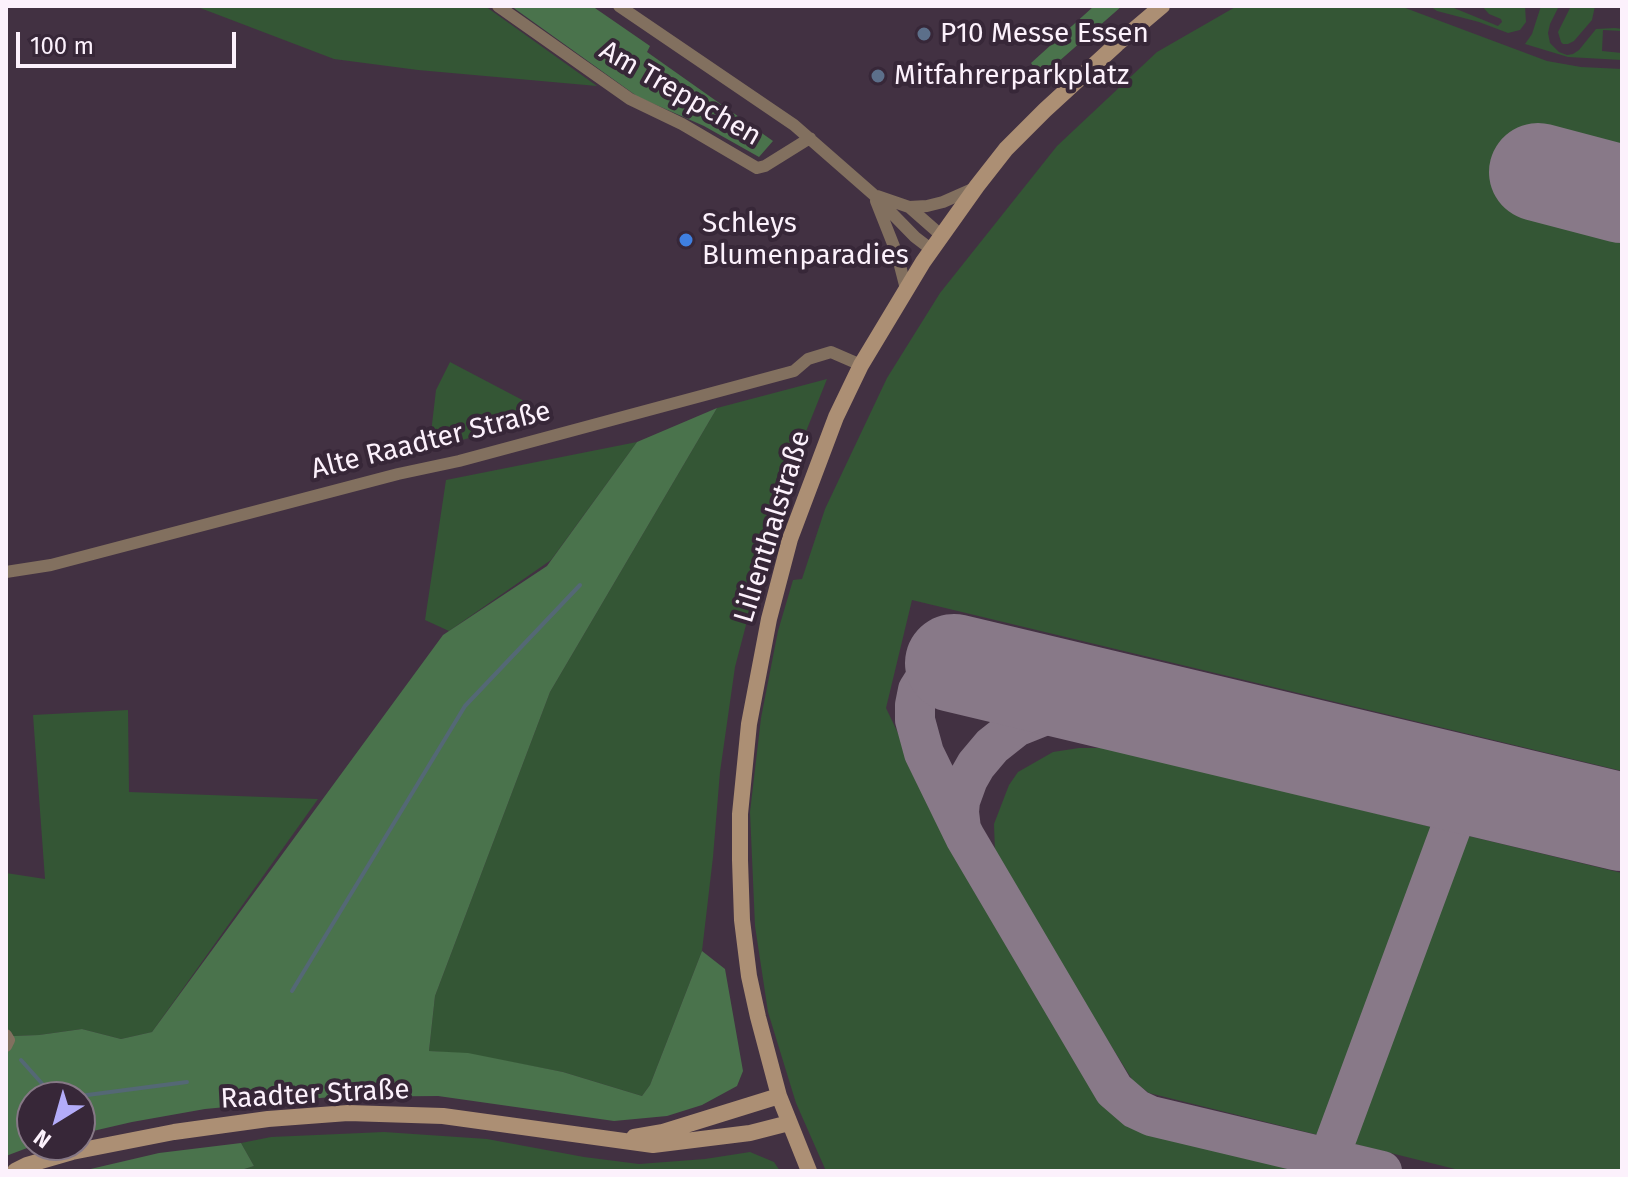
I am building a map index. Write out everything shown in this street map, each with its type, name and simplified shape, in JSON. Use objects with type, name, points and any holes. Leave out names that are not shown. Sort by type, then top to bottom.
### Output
[{"type":"main road","name":"Lilienthalstraße","points":[[809,1171],[779,1096],[749,976],[742,920],[740,860],[740,814],[749,724],[769,619],[790,539],[836,417],[861,365],[937,243],[1006,149],[1162,6]]},
{"type":"main road","name":"Raadter Straße","points":[[622,1140],[663,1132],[779,1096]]},
{"type":"main road","name":"Raadter Straße","points":[[15,1171],[72,1152],[174,1132],[268,1119],[348,1113],[443,1116],[653,1145],[750,1133],[789,1123]]},
{"type":"street","name":"Am Treppchen","points":[[498,6],[630,99],[682,124],[757,168],[810,138]]},
{"type":"street","points":[[619,6],[741,87],[810,138],[874,195],[915,237],[937,243]]},
{"type":"street","points":[[874,195],[909,207],[933,205],[977,186]]},
{"type":"street","points":[[874,195],[897,254],[906,289]]},
{"type":"street","points":[[909,207],[937,243]]},
{"type":"street","name":"Alte Raadter Straße","points":[[6,572],[51,565],[398,474],[459,461],[794,371],[808,359],[831,352],[861,365]]},
{"type":"street","points":[[6,1035],[9,1040],[6,1046]]},
{"type":"green space","points":[[195,6],[485,6],[597,86],[334,59]]},
{"type":"green space","points":[[511,6],[592,6],[650,46],[647,52],[773,141],[759,157],[704,126],[638,97]]},
{"type":"green space","points":[[1094,6],[1122,6],[1041,77],[1031,63]]},
{"type":"green space","points":[[1237,6],[1400,6],[1547,61],[1622,69],[1622,771],[912,600],[886,708],[967,877],[1103,1100],[1134,1127],[1315,1171],[826,1171],[796,1103],[768,1012],[755,926],[750,812],[761,718],[778,631],[793,580],[802,579],[825,509],[887,378],[940,293],[1057,146],[1157,52]]},
{"type":"green space","points":[[1430,6],[1449,6],[1498,26],[1501,19],[1489,14],[1482,6],[1525,6],[1526,22],[1520,30],[1508,33],[1437,11]]},
{"type":"green space","points":[[1541,6],[1559,6],[1548,33],[1550,43],[1559,52],[1573,54],[1596,29],[1615,28],[1622,31],[1603,30],[1602,51],[1622,53],[1622,60],[1568,57],[1525,44],[1532,34]]},
{"type":"green space","points":[[1571,6],[1595,6],[1592,20],[1574,41],[1563,44],[1558,32]]},
{"type":"green space","points":[[450,362],[549,414],[429,450],[436,390]]},
{"type":"green space","points":[[827,379],[779,499],[735,667],[720,772],[702,951],[650,1085],[642,1096],[563,1072],[468,1054],[429,1051],[435,996],[550,692],[717,408]]},
{"type":"green space","points":[[717,408],[550,692],[435,996],[429,1051],[468,1053],[563,1072],[642,1096],[650,1085],[702,951],[725,969],[743,1071],[737,1086],[702,1105],[667,1116],[614,1121],[438,1096],[331,1097],[205,1109],[96,1130],[96,1081],[16,1081],[16,1152],[6,1156],[6,1053],[13,1036],[82,1029],[121,1039],[152,1032],[443,635],[547,566],[637,442]]},
{"type":"green space","points":[[637,442],[551,560],[449,631],[425,620],[446,480]]},
{"type":"green space","points":[[128,710],[129,792],[318,799],[152,1032],[121,1039],[82,1029],[13,1036],[6,1031],[6,873],[45,879],[33,715]]},
{"type":"green space","points":[[1105,748],[1622,873],[1622,1171],[1463,1171],[1149,1093],[1133,1081],[1006,877],[995,852],[994,824],[1009,785],[1018,772],[1053,752]]},
{"type":"green space","points":[[384,1132],[487,1139],[639,1164],[750,1152],[774,1162],[780,1171],[238,1171],[254,1166],[241,1143],[271,1137]]},
{"type":"green space","points":[[241,1143],[254,1166],[238,1171],[82,1171],[159,1153]]},
{"type":"waterway","points":[[292,991],[465,706],[580,585]]},
{"type":"waterway","points":[[21,1060],[40,1081]]},
{"type":"waterway","points":[[96,1094],[187,1082]]},
{"type":"taxiway","points":[[954,663],[946,663],[930,671],[918,690],[915,720],[924,753],[965,837],[1114,1090],[1136,1109],[1151,1116],[1382,1171]]},
{"type":"taxiway","points":[[961,829],[960,801],[968,779],[992,746],[1016,727],[1079,707],[1124,707],[1170,715]]},
{"type":"taxiway","points":[[1329,1158],[1467,785]]},
{"type":"runway","points":[[1538,172],[1622,194]]},
{"type":"runway","points":[[954,663],[1622,822]]},
{"type":"place","name":"P10 Messe Essen","points":[[924,34]]},
{"type":"place","name":"Mitfahrerparkplatz","points":[[878,76]]},
{"type":"place","name":"Schleys Blumenparadies","points":[[686,240]]}]
